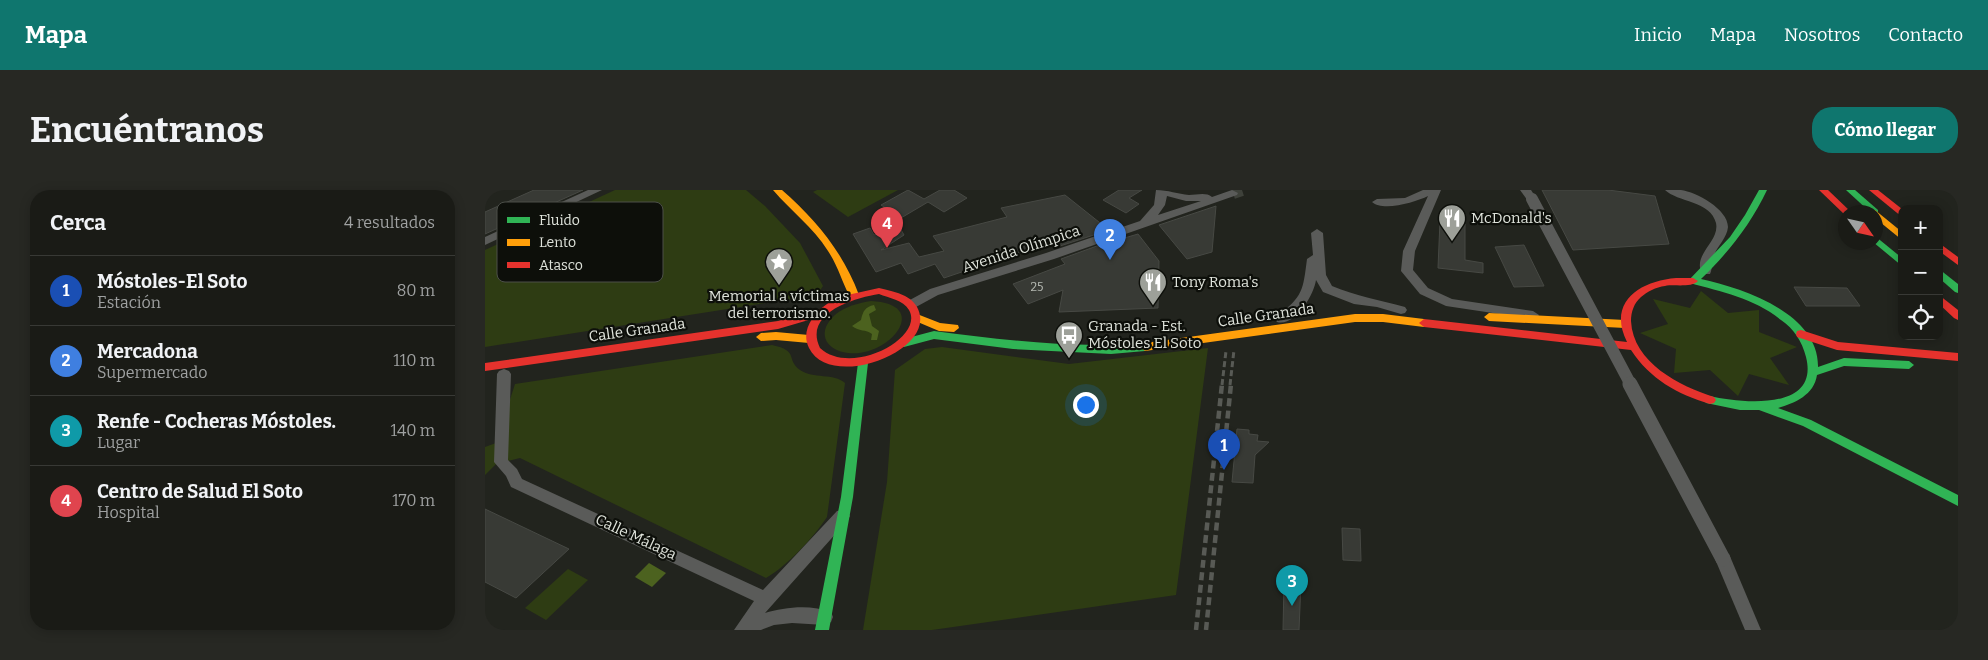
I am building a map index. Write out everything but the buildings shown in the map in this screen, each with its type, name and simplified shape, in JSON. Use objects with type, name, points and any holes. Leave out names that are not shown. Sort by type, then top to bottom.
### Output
[{"type":"main road","points":[[777,190],[816,226],[849,279],[854,295]]},
{"type":"main road","points":[[1693,282],[1706,271],[1753,211],[1760,200],[1763,190]]},
{"type":"main road","points":[[1823,190],[1839,205]]},
{"type":"main road","points":[[1850,190],[1866,205]]},
{"type":"main road","points":[[1873,190],[1898,211]]},
{"type":"main road","points":[[1883,220],[1898,233]]},
{"type":"main road","points":[[1883,246],[1898,259]]},
{"type":"main road","points":[[1943,249],[1958,262]]},
{"type":"main road","points":[[1943,276],[1958,290]]},
{"type":"main road","points":[[1763,407],[1785,402],[1801,393],[1811,380],[1813,372],[1811,353],[1801,334],[1789,321],[1764,303],[1741,292],[1717,285],[1693,282],[1670,282],[1642,291],[1627,309],[1625,324],[1632,346],[1660,376],[1680,388],[1702,398],[1733,405],[1763,407],[1807,423],[1958,501]]},
{"type":"main road","points":[[879,292],[893,293],[912,304],[917,318],[914,330],[904,343],[889,354],[863,363],[851,364],[833,362],[819,356],[813,349],[809,338],[813,326],[822,313],[834,304],[854,295],[879,292]]},
{"type":"main road","points":[[1943,302],[1958,316]]},
{"type":"main road","name":"Calle Granada","points":[[917,318],[939,326],[1007,334],[1111,340],[1187,332],[1353,309],[1401,310],[1625,324]]},
{"type":"main road","name":"Calle Granada","points":[[485,367],[778,325],[822,313]]},
{"type":"main road","name":"Calle Granada","points":[[904,343],[934,335],[1013,345],[1111,350],[1189,342],[1355,318],[1383,318],[1632,346]]},
{"type":"main road","points":[[1801,334],[1837,346],[1958,368]]},
{"type":"main road","name":"Calle Granada","points":[[485,377],[687,346],[776,336],[809,338]]},
{"type":"main road","points":[[1813,372],[1844,362],[1928,363],[1958,357]]},
{"type":"main road","points":[[824,623],[836,565],[854,448],[863,363]]},
{"type":"street","points":[[571,202],[597,190]]},
{"type":"street","points":[[1160,190],[1186,198]]},
{"type":"street","points":[[1155,220],[1169,210],[1170,203],[1160,190]]},
{"type":"street","points":[[1158,208],[1163,196],[1160,190]]},
{"type":"street","points":[[1418,190],[1399,197],[1377,199],[1407,202],[1418,198],[1430,190]]},
{"type":"street","points":[[1436,190],[1409,250],[1407,259],[1407,271],[1424,291],[1450,303],[1576,322]]},
{"type":"street","points":[[1670,190],[1691,196],[1719,215],[1723,224],[1722,232],[1707,254],[1706,271]]},
{"type":"street","name":"Avenida Olímpica","points":[[912,304],[934,292],[1233,193],[1186,198]]},
{"type":"street","points":[[1530,193],[1723,559],[1753,630]]},
{"type":"street","points":[[1141,225],[1158,208],[1186,198]]},
{"type":"street","points":[[1281,319],[1303,302],[1309,290],[1317,233],[1320,275],[1327,288],[1354,300],[1377,303],[1401,310]]},
{"type":"street","points":[[485,241],[497,236]]},
{"type":"street","name":"Calle Málaga","points":[[504,374],[501,462],[512,473],[516,483],[765,599]]},
{"type":"street","points":[[742,630],[765,599],[844,514]]},
{"type":"street","points":[[742,630],[767,618],[788,615],[824,623]]},
{"type":"shaded area","points":[[615,190],[746,190],[765,206],[800,243],[823,286],[817,295],[485,347],[485,250],[497,244],[497,282],[663,282],[663,202],[589,202]]},
{"type":"shaded area","points":[[817,190],[898,190],[848,217],[813,192]]},
{"type":"shaded area","points":[[1701,291],[1728,313],[1759,310],[1759,332],[1797,347],[1770,358],[1789,385],[1749,374],[1738,396],[1710,370],[1674,373],[1676,349],[1640,333],[1668,324],[1653,299],[1690,308]]},
{"type":"shaded area","points":[[871,301],[889,304],[899,311],[902,320],[898,330],[890,340],[878,347],[863,352],[848,353],[833,348],[828,344],[825,333],[826,327],[836,314],[848,307]]},
{"type":"shaded area","points":[[874,305],[876,310],[869,314],[872,326],[879,331],[877,340],[871,340],[872,334],[870,332],[852,326],[861,320],[866,308]]},
{"type":"shaded area","points":[[772,345],[786,350],[796,366],[805,373],[835,378],[845,383],[827,517],[799,551],[766,578],[520,458],[496,464],[485,475],[485,447],[496,443],[515,384]]},
{"type":"shaded area","points":[[942,347],[1069,364],[1208,348],[1176,595],[932,630],[863,630],[887,482],[895,370],[925,349]]},
{"type":"shaded area","points":[[649,563],[666,573],[652,587],[635,577]]},
{"type":"shaded area","points":[[568,569],[588,580],[546,620],[525,608]]},
{"type":"tunnel","points":[[1233,193],[1242,190]]},
{"type":"railway","points":[[1230,385],[1234,350]]},
{"type":"railway","points":[[1222,385],[1226,351]]},
{"type":"railway","points":[[1196,630],[1222,384]]},
{"type":"railway","points":[[1206,630],[1231,384]]},
{"type":"traffic: fast","points":[[1693,281],[1714,261],[1742,228],[1763,190]]},
{"type":"traffic: fast","points":[[1850,190],[1867,205]]},
{"type":"traffic: fast","points":[[1883,246],[1898,259]]},
{"type":"traffic: fast","points":[[1943,276],[1958,290]]},
{"type":"traffic: fast","points":[[1693,281],[1735,291],[1774,309],[1796,327],[1802,335],[1811,354],[1813,364],[1811,381],[1803,392],[1790,400],[1757,406],[1710,400]]},
{"type":"traffic: fast","points":[[904,343],[934,335],[1013,345],[1111,350],[1145,347]]},
{"type":"traffic: fast","points":[[1814,372],[1844,362],[1909,365]]},
{"type":"traffic: fast","points":[[822,630],[847,497],[863,363]]},
{"type":"traffic: fast","points":[[1763,407],[1807,423],[1958,501]]},
{"type":"traffic: slow","points":[[777,190],[813,224],[823,237],[841,264],[854,295]]},
{"type":"traffic: slow","points":[[1883,220],[1898,233]]},
{"type":"traffic: slow","points":[[1489,317],[1625,324]]},
{"type":"traffic: slow","points":[[917,318],[939,327],[954,328]]},
{"type":"traffic: slow","points":[[1145,347],[1355,318],[1383,318],[1424,323]]},
{"type":"traffic: slow","points":[[761,337],[776,336],[809,339]]},
{"type":"traffic: jam","points":[[1823,190],[1839,205]]},
{"type":"traffic: jam","points":[[1873,190],[1898,211]]},
{"type":"traffic: jam","points":[[1943,249],[1958,262]]},
{"type":"traffic: jam","points":[[1693,281],[1659,284],[1636,295],[1629,305],[1626,315],[1627,326],[1635,348],[1650,367],[1679,388],[1710,400]]},
{"type":"traffic: jam","points":[[879,291],[902,299],[914,309],[916,321],[910,334],[898,346],[881,356],[863,362],[844,363],[832,361],[815,350],[811,333],[820,315],[829,307],[846,298],[879,291]]},
{"type":"traffic: jam","points":[[1943,302],[1958,316]]},
{"type":"traffic: jam","points":[[485,367],[778,325],[822,313]]},
{"type":"traffic: jam","points":[[1424,323],[1632,346]]},
{"type":"traffic: jam","points":[[1801,334],[1837,346],[1958,357]]},
{"type":"place","name":"McDonald's","points":[[1452,242]]},
{"type":"place","name":"Centro de Salud El Soto","points":[[887,248]]},
{"type":"place","name":"Mercadona","points":[[1110,260]]},
{"type":"place","name":"Memorial a víctimas del terrorismo.","points":[[779,286]]},
{"type":"place","name":"Tony Roma's","points":[[1153,306]]},
{"type":"place","name":"Granada - Est. Móstoles El Soto","points":[[1069,359]]},
{"type":"place","name":"Móstoles-El Soto","points":[[1224,470]]},
{"type":"place","name":"Renfe - Cocheras Móstoles.","points":[[1292,606]]}]
